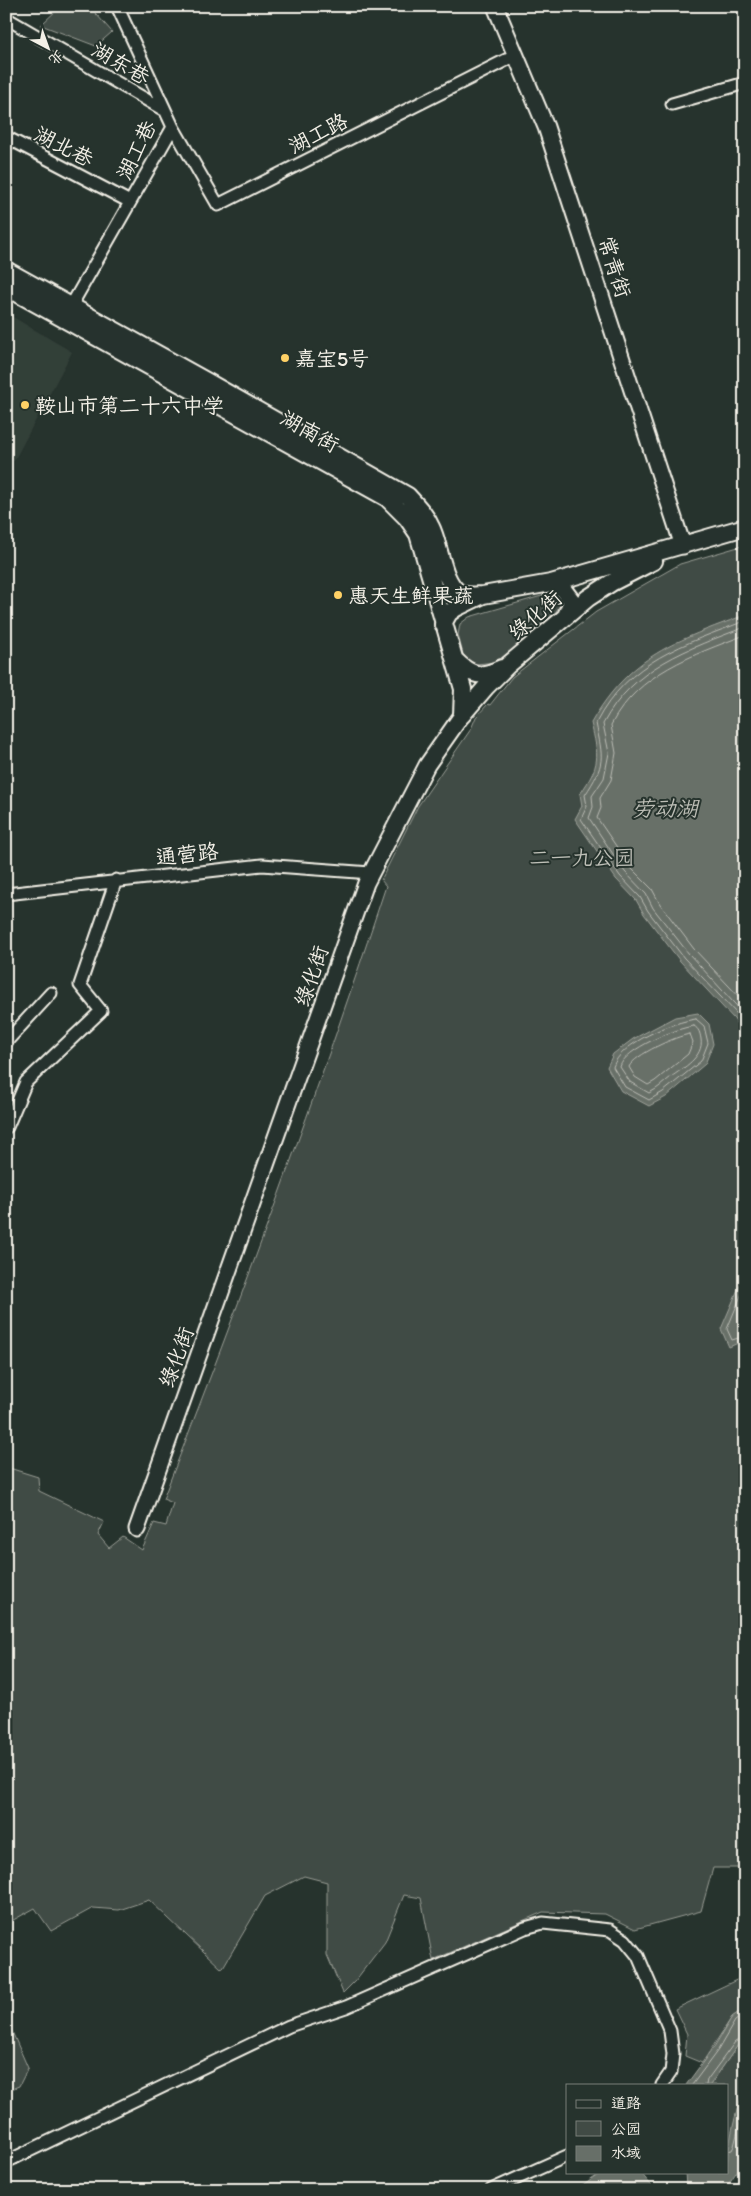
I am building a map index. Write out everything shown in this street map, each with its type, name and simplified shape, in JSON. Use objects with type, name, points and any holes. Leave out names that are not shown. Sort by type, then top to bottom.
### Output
[{"type":"main road","name":"湖南街","points":[[6,270],[408,496],[419,508],[432,528],[448,579],[454,588],[460,594],[483,595]]},
{"type":"main road","name":"湖南街","points":[[6,287],[387,498],[407,518],[418,534],[463,689],[462,715]]},
{"type":"main road","name":"绿化街","points":[[444,624],[450,613],[456,608],[483,595],[551,583],[745,528]]},
{"type":"main road","name":"绿化街","points":[[462,715],[508,665],[588,598],[611,583],[683,546]]},
{"type":"main road","points":[[551,583],[563,589],[572,601],[566,616]]},
{"type":"main road","points":[[455,660],[466,671],[476,674],[490,673],[508,665]]},
{"type":"street","name":"湖工巷","points":[[71,306],[173,127],[117,6]]},
{"type":"street","name":"常青街","points":[[494,6],[546,127],[683,546]]},
{"type":"street","name":"湖东巷","points":[[6,18],[164,110]]},
{"type":"street","name":"湖工路","points":[[173,127],[218,205],[516,54]]},
{"type":"street","points":[[672,104],[745,83]]},
{"type":"street","name":"湖北巷","points":[[6,137],[130,202]]},
{"type":"street","name":"绿化街","points":[[137,1529],[366,883],[427,765],[462,715]]},
{"type":"street","name":"通营路","points":[[6,894],[116,880],[262,865],[372,873]]},
{"type":"street","points":[[7,1127],[26,1082],[101,1011],[80,985],[116,880]]},
{"type":"street","points":[[6,1042],[51,993]]},
{"type":"street","points":[[6,2162],[289,2026],[346,2007],[525,1928],[543,1923],[610,1930],[625,1940],[638,1956],[670,2032],[673,2054],[672,2072],[663,2084]]},
{"type":"street","points":[[491,2190],[566,2156]]},
{"type":"shaded area","name":"鞍山市第二十六中学","points":[[6,313],[72,352],[14,461],[6,459]]},
{"type":"green space","points":[[61,6],[89,6],[112,32],[96,46],[41,25]]},
{"type":"green space","name":"二一九公园","points":[[745,545],[745,1868],[713,1868],[701,1911],[635,1929],[605,1914],[543,1912],[433,1960],[421,1898],[404,1895],[385,1942],[355,1981],[343,1993],[327,1955],[327,1882],[304,1876],[265,1896],[222,1969],[149,1900],[119,1910],[93,1908],[51,1931],[35,1908],[6,1924],[6,1467],[38,1477],[39,1491],[104,1522],[98,1535],[109,1548],[123,1537],[142,1550],[154,1523],[166,1526],[173,1503],[163,1499],[222,1347],[334,1041],[386,886],[381,880],[418,806],[471,729],[476,717],[488,704],[490,705],[512,677],[596,612],[680,564]]},
{"type":"green space","points":[[552,593],[558,597],[560,605],[555,613],[498,662],[476,664],[468,660],[463,654],[458,635],[460,624],[469,617]]},
{"type":"green space","points":[[745,1976],[745,2008],[732,2017],[702,2063],[685,2056],[687,2034],[675,2009]]},
{"type":"green space","points":[[6,2018],[28,2068],[19,2086],[6,2091]]},
{"type":"green space","points":[[745,2041],[745,2089],[737,2110],[728,2149],[728,2084],[711,2084],[738,2045]]},
{"type":"water","name":"劳动湖","points":[[745,615],[745,1037],[734,1019],[680,961],[644,914],[636,900],[616,879],[575,819],[582,806],[580,794],[595,767],[597,752],[591,723],[606,700],[622,681],[657,653],[697,633]]},
{"type":"water","points":[[698,1013],[709,1024],[713,1044],[705,1064],[666,1097],[649,1106],[621,1091],[607,1067],[613,1054],[633,1039],[675,1017]]},
{"type":"water","points":[[745,1273],[745,1340],[729,1347],[721,1329]]},
{"type":"water","points":[[745,2008],[745,2041],[738,2045],[711,2084],[687,2084],[714,2047],[732,2017]]},
{"type":"water","points":[[745,2089],[745,2160],[724,2190],[685,2190],[685,2174],[728,2174],[728,2153],[741,2097]]},
{"type":"water","points":[[599,2174],[642,2174],[655,2190],[577,2190]]},
{"type":"place","name":"嘉宝5号","points":[[285,358]]},
{"type":"place","name":"鞍山市第二十六中学","points":[[25,405]]},
{"type":"place","name":"惠天生鲜果蔬","points":[[338,595]]}]
